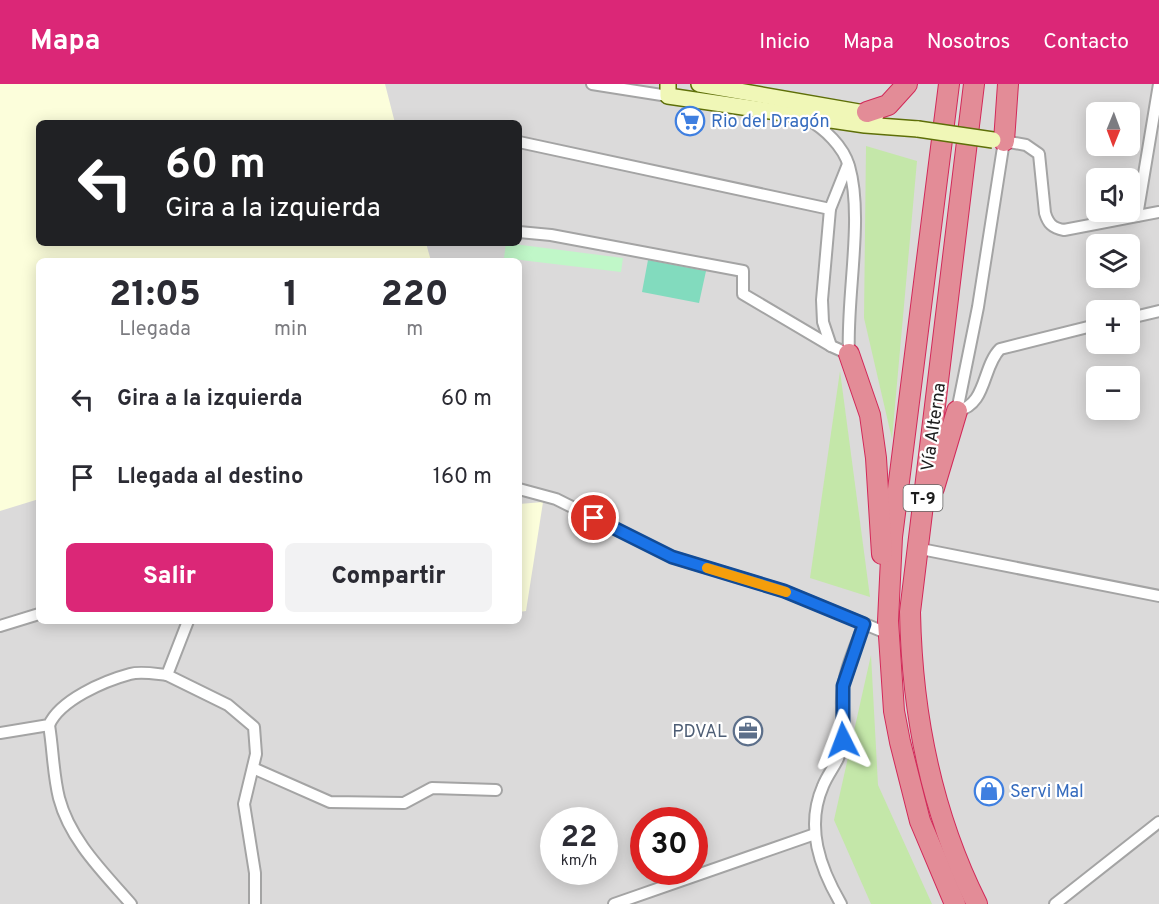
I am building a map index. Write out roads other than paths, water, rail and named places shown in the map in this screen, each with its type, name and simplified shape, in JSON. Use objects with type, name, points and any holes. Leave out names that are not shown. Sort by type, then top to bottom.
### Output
[{"type":"highway","points":[[867,112],[888,105],[907,84]]},
{"type":"highway","name":"Vía Alterna","points":[[949,84],[892,537],[889,627],[894,711],[900,742],[920,821],[955,904]]},
{"type":"highway","name":"Vía Alterna","points":[[974,84],[916,548],[910,639],[915,698],[935,800],[952,849],[977,904]]},
{"type":"highway","points":[[999,141],[1008,84]]},
{"type":"highway","name":"T-9","points":[[849,354],[870,415],[876,458],[880,535],[889,627]]},
{"type":"highway","points":[[916,548],[957,411]]},
{"type":"main road","points":[[699,84],[867,112],[901,126]]},
{"type":"main road","points":[[675,90],[801,116],[865,125],[901,126],[999,141]]},
{"type":"street","points":[[591,84],[675,90]]},
{"type":"street","points":[[1140,198],[1159,84]]},
{"type":"street","name":"T-9","points":[[801,116],[823,128],[848,163],[854,209],[847,323],[849,354]]},
{"type":"street","points":[[1086,327],[1005,346],[994,356],[977,398],[969,407],[957,411],[978,307],[999,141],[1026,145],[1039,154],[1045,213],[1051,226],[1064,230],[1106,222]]},
{"type":"street","points":[[522,143],[830,208]]},
{"type":"street","points":[[831,346],[823,322],[822,300],[830,208],[848,163]]},
{"type":"street","points":[[1140,215],[1159,212]]},
{"type":"street","points":[[522,232],[551,235],[743,271],[743,294],[831,346],[849,354]]},
{"type":"street","points":[[1140,316],[1159,312]]},
{"type":"street","points":[[522,490],[556,499],[672,557],[784,591],[864,624],[889,627]]},
{"type":"street","points":[[916,548],[1159,596]]},
{"type":"street","points":[[0,626],[36,615]]},
{"type":"street","points":[[167,675],[187,624]]},
{"type":"street","points":[[841,904],[825,875],[815,834],[818,797],[842,747],[842,697],[845,674],[864,624]]},
{"type":"street","points":[[130,904],[77,839],[67,820],[58,791],[49,725],[54,713],[69,700],[131,674],[167,675],[228,705],[249,721],[256,735],[253,768],[244,804],[255,873],[255,904]]},
{"type":"street","points":[[0,733],[49,725]]},
{"type":"street","points":[[253,768],[330,802],[404,803],[432,788],[496,790]]},
{"type":"street","points":[[1055,904],[1158,825]]},
{"type":"street","points":[[614,904],[815,834]]},
{"type":"place","name":"Rio del Dragón","points":[[690,121]]},
{"type":"place","name":"PDVAL","points":[[748,731]]},
{"type":"place","name":"Servi Mal","points":[[989,791]]}]
